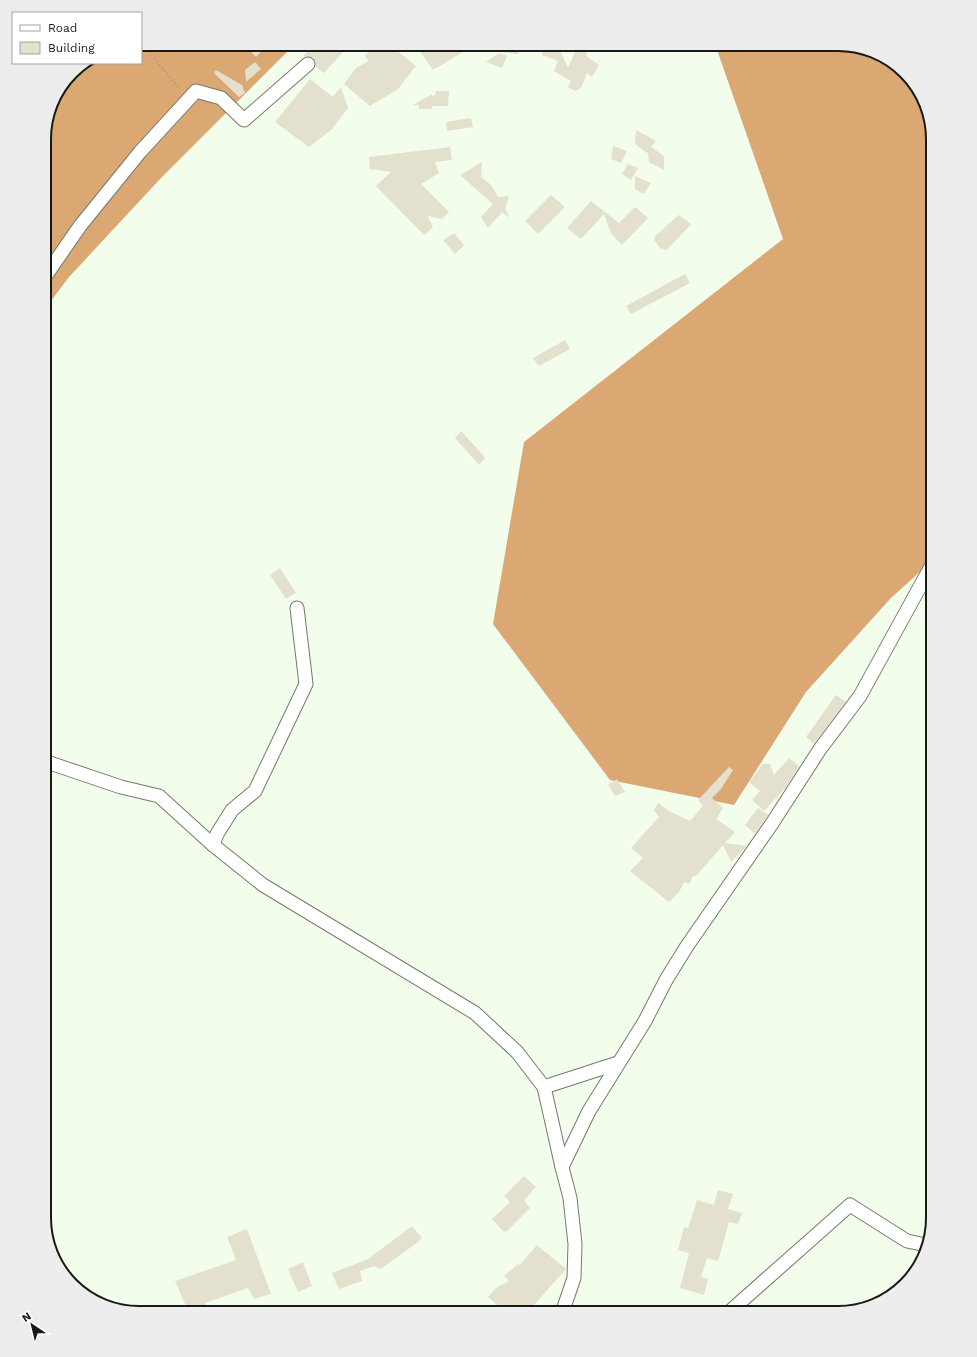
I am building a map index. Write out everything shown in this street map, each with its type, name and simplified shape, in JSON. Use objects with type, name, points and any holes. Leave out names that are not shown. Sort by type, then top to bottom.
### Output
[{"type":"lane","points":[[51,268],[85,220],[140,152],[196,91],[221,98],[244,120],[308,64]]},
{"type":"lane","points":[[562,1167],[589,1111],[645,1021],[666,980],[773,822],[820,749],[860,696],[926,576]]},
{"type":"lane","points":[[213,845],[217,834],[232,810],[255,791],[306,684],[297,608]]},
{"type":"lane","points":[[51,763],[121,787],[159,796],[213,845],[263,885],[475,1013],[517,1052],[544,1087],[570,1198],[575,1244],[574,1278],[564,1306]]},
{"type":"lane","points":[[544,1087],[618,1063]]},
{"type":"lane","points":[[736,1306],[850,1205],[907,1240],[922,1244]]},
{"type":"path","points":[[150,51],[150,54],[189,99]]},
{"type":"shaded area","points":[[142,51],[288,51],[161,178],[69,277],[51,301],[51,133],[54,116],[58,105],[69,85],[85,69],[93,64],[142,64]]},
{"type":"shaded area","points":[[717,51],[844,51],[861,54],[872,58],[892,69],[908,85],[919,105],[923,116],[926,138],[926,566],[891,598],[806,692],[734,805],[610,780],[493,624],[524,442],[783,239]]},
{"type":"building","points":[[250,51],[262,51],[256,57]]},
{"type":"building","points":[[308,51],[344,51],[324,73],[316,67],[314,58],[303,56]]},
{"type":"building","points":[[370,51],[397,51],[416,66],[398,89],[370,106],[344,84],[356,68],[369,61],[365,56]]},
{"type":"building","points":[[420,51],[464,51],[433,70]]},
{"type":"building","points":[[503,51],[520,51],[518,54],[501,52]]},
{"type":"building","points":[[543,51],[560,51],[568,68],[575,51],[587,51],[586,56],[599,65],[592,77],[587,73],[581,88],[575,91],[568,87],[571,81],[554,71],[558,61],[542,55]]},
{"type":"building","points":[[499,53],[507,56],[502,68],[486,62]]},
{"type":"building","points":[[255,62],[261,69],[246,82],[245,70]]},
{"type":"building","points":[[216,70],[242,85],[245,93],[239,97],[214,73]]},
{"type":"building","points":[[310,79],[333,97],[341,87],[348,108],[332,129],[309,147],[275,122]]},
{"type":"building","points":[[436,91],[449,91],[448,106],[432,106],[432,109],[419,109],[419,105],[413,105],[432,94],[432,96],[435,95]]},
{"type":"building","points":[[471,118],[473,127],[447,131],[446,122]]},
{"type":"building","points":[[636,130],[656,141],[651,147],[664,156],[664,170],[649,162],[648,152],[647,153],[635,144]]},
{"type":"building","points":[[613,146],[627,151],[621,163],[611,159]]},
{"type":"building","points":[[450,147],[452,160],[435,162],[439,173],[421,184],[449,212],[442,219],[428,216],[433,227],[424,235],[376,186],[391,172],[370,169],[369,157]]},
{"type":"building","points":[[482,162],[481,177],[491,185],[498,197],[509,196],[505,209],[509,216],[508,217],[502,212],[488,228],[481,217],[493,204],[460,175]]},
{"type":"building","points":[[628,164],[638,168],[631,180],[622,174]]},
{"type":"building","points":[[635,176],[651,183],[644,194],[635,189]]},
{"type":"building","points":[[551,195],[565,207],[538,234],[525,221]]},
{"type":"building","points":[[591,201],[619,223],[635,207],[648,218],[622,245],[611,233],[604,214],[581,239],[567,228]]},
{"type":"building","points":[[679,215],[691,224],[667,250],[660,248],[654,240],[656,235]]},
{"type":"building","points":[[454,233],[464,245],[455,254],[443,240]]},
{"type":"building","points":[[685,274],[690,283],[631,314],[626,306]]},
{"type":"building","points":[[565,340],[570,349],[539,366],[533,358]]},
{"type":"building","points":[[461,431],[485,458],[479,465],[455,438]]},
{"type":"building","points":[[280,568],[296,593],[286,599],[270,575]]},
{"type":"building","points":[[836,695],[846,702],[814,744],[806,737]]},
{"type":"building","points":[[789,758],[799,766],[786,787],[764,811],[752,800],[760,791],[749,782],[763,764],[770,764],[774,775]]},
{"type":"building","points":[[729,767],[733,770],[721,789],[712,798],[723,808],[716,819],[735,832],[725,843],[747,846],[731,862],[723,845],[697,875],[692,877],[690,884],[684,882],[679,892],[669,902],[630,871],[643,858],[631,848],[659,817],[654,810],[658,803],[669,811],[690,821],[703,806],[698,800]]},
{"type":"building","points":[[617,779],[625,792],[615,796],[608,785]]},
{"type":"building","points":[[758,808],[768,815],[755,834],[745,825]]},
{"type":"building","points":[[524,1176],[536,1187],[524,1200],[530,1208],[508,1230],[504,1232],[492,1219],[510,1202],[504,1196]]},
{"type":"building","points":[[718,1190],[733,1194],[728,1209],[742,1213],[738,1224],[729,1222],[718,1261],[707,1258],[701,1277],[708,1279],[704,1295],[680,1288],[689,1253],[678,1250],[684,1227],[688,1228],[697,1200],[714,1205]]},
{"type":"building","points":[[412,1226],[422,1238],[418,1242],[380,1269],[374,1266],[360,1271],[362,1281],[339,1289],[332,1273],[368,1259]]},
{"type":"building","points":[[247,1229],[271,1294],[254,1299],[248,1288],[205,1303],[206,1306],[186,1306],[175,1281],[236,1260],[227,1237]]},
{"type":"building","points":[[537,1245],[566,1269],[533,1306],[498,1306],[488,1297],[496,1288],[509,1281],[504,1276],[518,1264],[520,1265]]},
{"type":"building","points":[[303,1262],[312,1286],[298,1292],[288,1269]]}]
